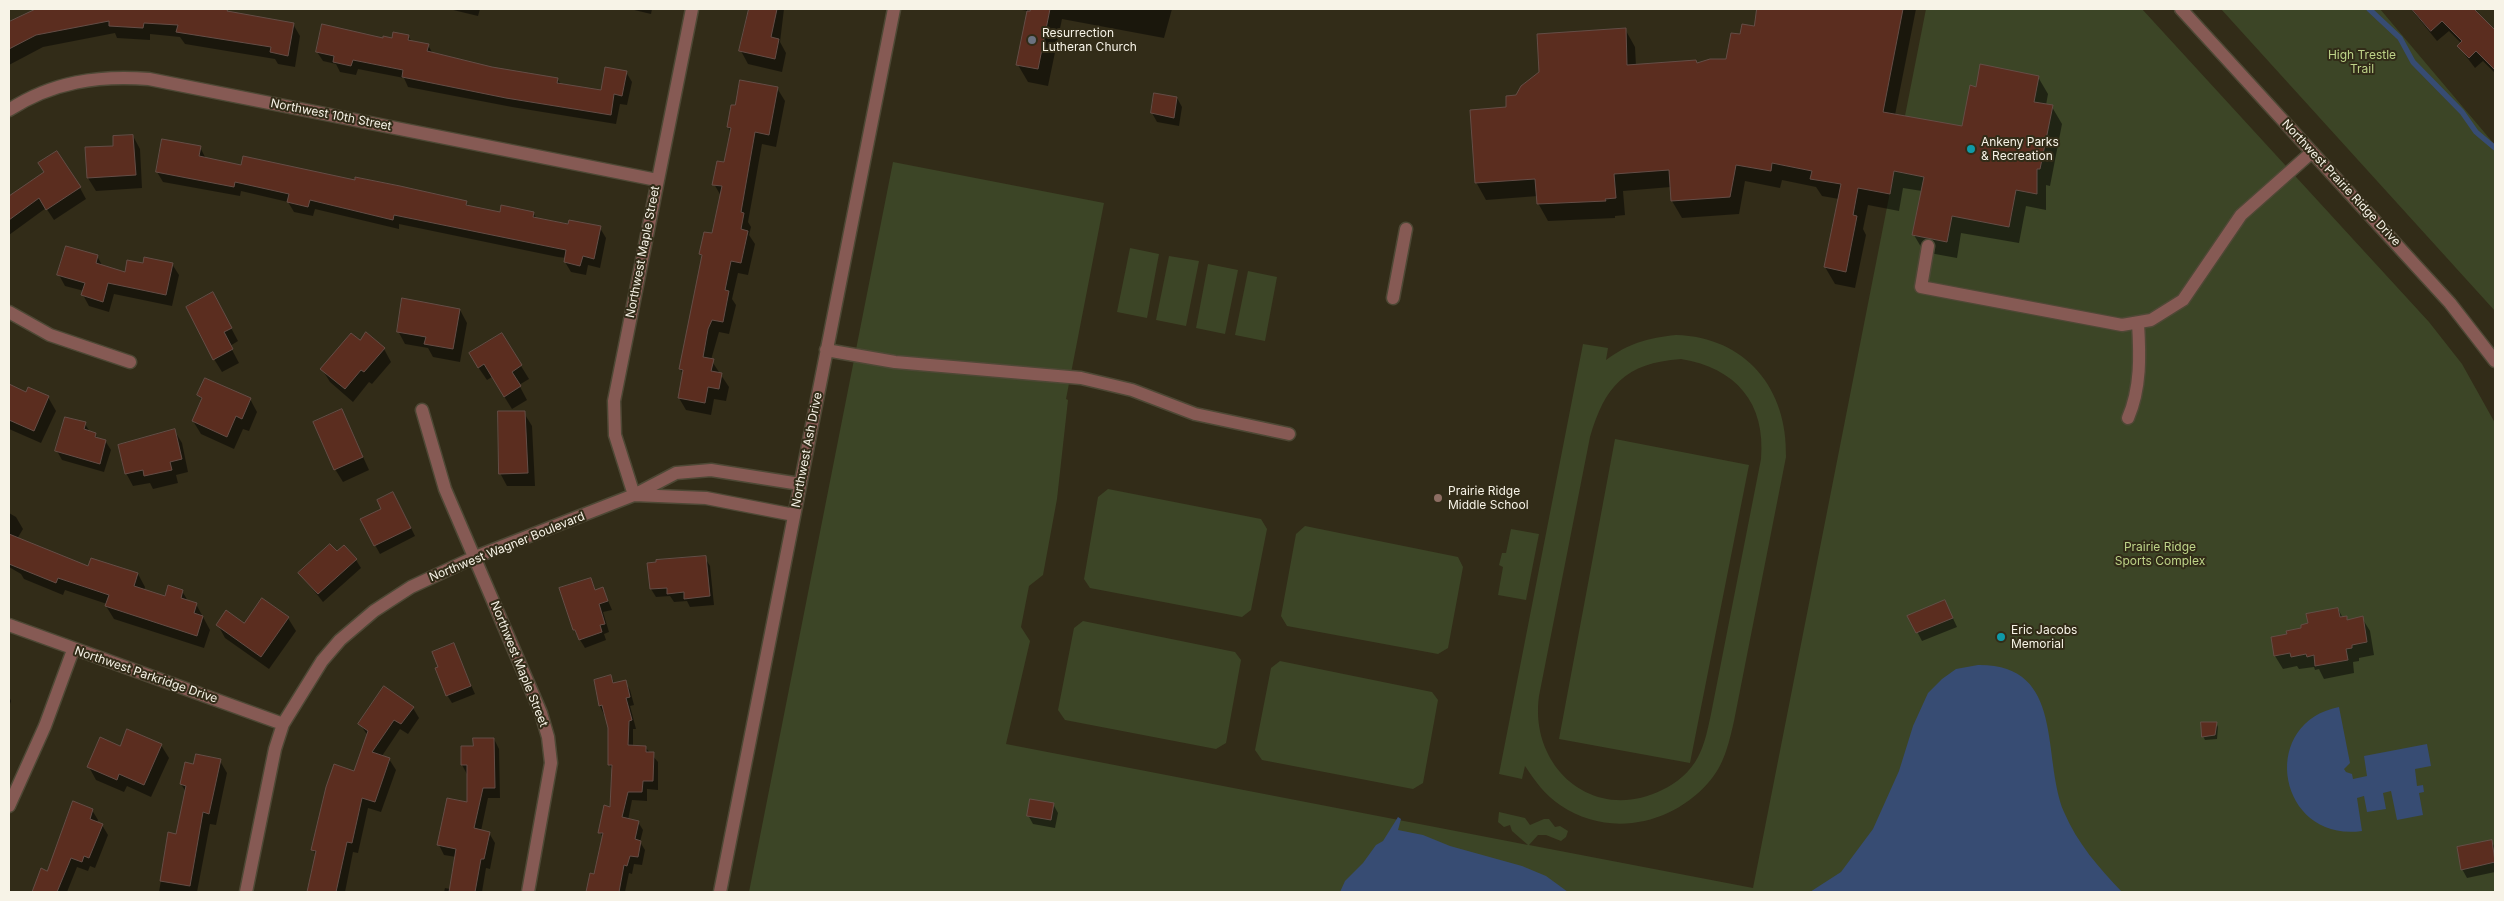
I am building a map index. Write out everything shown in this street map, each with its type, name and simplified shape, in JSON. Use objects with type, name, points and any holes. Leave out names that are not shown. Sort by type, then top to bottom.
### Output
[{"type":"street","name":"Northwest Maple Street","points":[[634,495],[615,434],[614,401],[692,9]]},
{"type":"street","name":"Northwest Ash Drive","points":[[720,892],[826,350],[873,126],[894,9]]},
{"type":"street","name":"Northwest Prairie Ridge Drive","points":[[2181,9],[2450,302],[2495,361]]},
{"type":"street","name":"Northwest 10th Street","points":[[9,110],[32,97],[67,84],[106,78],[149,79],[657,180]]},
{"type":"street","points":[[1928,246],[1921,287],[2122,325],[2151,320],[2183,300],[2241,215],[2312,152]]},
{"type":"street","points":[[1393,298],[1406,229]]},
{"type":"street","points":[[9,312],[50,335],[130,362]]},
{"type":"street","points":[[2128,418],[2138,381],[2140,351],[2138,323]]},
{"type":"street","points":[[826,350],[895,362],[1081,378],[1132,390],[1195,414],[1289,434]]},
{"type":"street","name":"Northwest Maple Street","points":[[422,410],[444,489],[541,713],[548,737],[551,764],[528,892]]},
{"type":"street","name":"Northwest Wagner Boulevard","points":[[246,892],[275,749],[283,724],[306,685],[340,640],[374,611],[411,587],[475,557],[634,495],[676,473],[710,470],[800,484]]},
{"type":"street","name":"Northwest Wagner Boulevard","points":[[634,495],[706,498],[794,514]]},
{"type":"street","name":"Northwest Parkridge Drive","points":[[9,625],[73,650],[283,724]]},
{"type":"street","points":[[9,806],[45,726],[73,650]]},
{"type":"green space","name":"Prairie Ridge Sports Complex","points":[[1926,9],[2142,9],[2429,322],[2462,364],[2495,423],[2495,892],[749,892],[893,162],[1104,203],[1066,399],[1068,400],[1057,499],[1043,575],[1029,586],[1021,627],[1030,641],[1006,744],[1528,845],[1512,831],[1510,825],[1504,827],[1498,822],[1499,812],[1525,818],[1530,825],[1544,819],[1549,819],[1555,827],[1560,826],[1568,831],[1566,837],[1561,841],[1546,835],[1538,835],[1529,845],[1753,888]]},
{"type":"green space","name":"High Trestle Trail","points":[[2221,9],[2380,9],[2495,145],[2495,311]]},
{"type":"green space","points":[[1130,248],[1159,254],[1147,318],[1117,312]]},
{"type":"green space","points":[[1169,256],[1199,261],[1186,326],[1156,320]]},
{"type":"green space","points":[[1208,264],[1238,270],[1225,334],[1196,328]]},
{"type":"green space","points":[[1248,271],[1277,277],[1265,341],[1235,335]]},
{"type":"green space","points":[[1676,335],[1701,338],[1723,345],[1742,357],[1758,371],[1771,389],[1780,410],[1785,432],[1786,457],[1734,721],[1722,762],[1708,783],[1676,809],[1658,817],[1618,824],[1598,821],[1579,815],[1560,805],[1541,787],[1525,766],[1522,779],[1499,774],[1583,344],[1608,348],[1606,360],[1631,345]],"holes":[[[1681,359],[1700,364],[1732,380],[1743,391],[1752,405],[1758,421],[1761,439],[1761,459],[1711,714],[1700,752],[1691,768],[1683,776],[1662,790],[1637,799],[1613,800],[1591,794],[1571,783],[1556,766],[1544,746],[1539,722],[1539,696],[1590,437],[1596,419],[1611,391],[1620,380],[1632,372],[1662,361]]]},
{"type":"green space","points":[[1615,439],[1749,465],[1690,763],[1559,739]]},
{"type":"green space","points":[[1108,489],[1261,519],[1267,529],[1251,610],[1242,617],[1090,588],[1084,579],[1098,497]]},
{"type":"green space","points":[[1305,526],[1458,557],[1463,567],[1448,648],[1438,654],[1287,626],[1281,616],[1296,534]]},
{"type":"green space","points":[[1511,529],[1539,534],[1526,600],[1498,595],[1503,567],[1499,565],[1502,553],[1506,553]]},
{"type":"green space","points":[[1083,621],[1235,652],[1241,660],[1226,743],[1216,749],[1065,720],[1058,710],[1074,628]]},
{"type":"green space","points":[[1280,661],[1432,692],[1438,700],[1423,783],[1413,789],[1262,760],[1255,750],[1271,668]]},
{"type":"water","points":[[1978,665],[2006,669],[2025,680],[2038,696],[2045,717],[2057,790],[2064,812],[2075,834],[2089,855],[2122,892],[1810,892],[1841,872],[1873,829],[1899,771],[1913,726],[1928,693],[1942,679],[1956,669]]},
{"type":"water","points":[[2339,707],[2350,763],[2344,769],[2352,774],[2353,779],[2367,776],[2364,756],[2427,744],[2431,766],[2415,769],[2417,786],[2423,785],[2424,792],[2419,793],[2423,815],[2397,820],[2391,791],[2383,793],[2386,809],[2367,812],[2364,796],[2357,798],[2362,831],[2334,830],[2311,819],[2296,801],[2288,780],[2288,756],[2296,735],[2313,717]]},
{"type":"water","points":[[1398,817],[1401,819],[1398,830],[1423,835],[1450,846],[1522,866],[1546,876],[1568,892],[1340,892],[1345,881],[1363,863],[1376,845],[1383,841]]},
{"type":"building","points":[[36,9],[228,9],[227,11],[294,23],[288,56],[270,52],[271,47],[176,32],[178,25],[144,23],[143,28],[109,26],[109,21],[36,35],[9,49],[9,22]]},
{"type":"building","points":[[749,9],[777,9],[771,37],[779,39],[775,59],[739,51]]},
{"type":"building","name":"Resurrection Lutheran Church","points":[[1030,9],[1050,9],[1038,69],[1016,65],[1027,11],[1030,11]]},
{"type":"building","points":[[1757,9],[1903,9],[1883,112],[1962,126],[1970,85],[1976,87],[1980,64],[2039,76],[2034,102],[2053,105],[2040,169],[2037,169],[2037,194],[2016,190],[2009,227],[1952,216],[1947,242],[1912,235],[1924,177],[1894,171],[1890,194],[1858,188],[1853,215],[1857,216],[1846,272],[1824,267],[1841,184],[1810,179],[1812,171],[1772,163],[1771,171],[1736,165],[1730,197],[1671,201],[1669,170],[1614,174],[1616,198],[1605,199],[1606,201],[1537,204],[1535,179],[1475,183],[1470,110],[1506,107],[1506,96],[1516,95],[1521,86],[1539,72],[1537,34],[1626,28],[1627,65],[1696,60],[1697,63],[1710,59],[1726,59],[1731,33],[1740,34],[1742,24],[1754,26]]},
{"type":"building","points":[[2412,9],[2474,9],[2495,30],[2495,70],[2476,51],[2469,58],[2457,46],[2462,41],[2442,21],[2431,31]]},
{"type":"building","points":[[322,24],[383,38],[383,36],[392,38],[393,32],[409,35],[408,40],[429,44],[427,51],[492,67],[558,78],[557,83],[601,90],[605,67],[627,71],[622,96],[614,94],[611,115],[506,98],[402,77],[403,70],[353,60],[351,66],[333,62],[334,56],[316,52]]},
{"type":"building","points":[[740,80],[778,87],[769,135],[755,132],[741,212],[744,213],[741,229],[748,231],[741,263],[731,261],[725,290],[729,291],[723,322],[712,320],[708,329],[703,357],[714,359],[711,371],[722,373],[719,389],[708,387],[705,403],[678,398],[683,370],[679,369],[702,255],[699,254],[704,232],[712,233],[722,186],[712,185],[717,161],[724,162],[731,128],[727,127],[731,105],[735,105]]},
{"type":"building","points":[[1154,93],[1177,97],[1174,118],[1151,113]]},
{"type":"building","points":[[133,135],[136,175],[87,178],[85,147],[113,146],[113,136]]},
{"type":"building","points":[[162,139],[201,146],[199,156],[241,165],[243,156],[355,180],[355,177],[400,186],[467,201],[466,205],[500,212],[501,205],[534,212],[533,217],[568,224],[569,220],[601,226],[594,259],[583,256],[580,266],[564,262],[566,250],[394,215],[393,220],[310,200],[308,207],[287,202],[289,194],[235,182],[234,187],[156,172]]},
{"type":"building","points":[[57,151],[81,187],[46,210],[39,198],[9,220],[9,196],[44,172],[38,163]]},
{"type":"building","points":[[66,246],[98,255],[96,263],[125,272],[127,260],[143,263],[144,257],[173,263],[166,295],[108,283],[103,302],[81,295],[85,283],[57,275]]},
{"type":"building","points":[[213,292],[232,328],[224,332],[233,349],[213,360],[186,307]]},
{"type":"building","points":[[402,298],[460,309],[453,349],[424,344],[426,337],[397,332]]},
{"type":"building","points":[[366,332],[385,348],[364,372],[361,370],[345,389],[320,369],[351,333],[360,340]]},
{"type":"building","points":[[502,333],[522,365],[512,372],[521,386],[504,397],[484,364],[478,368],[469,353]]},
{"type":"building","points":[[205,378],[251,398],[242,419],[236,416],[227,437],[192,421],[202,398],[197,395]]},
{"type":"building","points":[[9,384],[26,392],[28,387],[49,396],[34,431],[9,420]]},
{"type":"building","points":[[342,409],[363,457],[334,470],[313,422]]},
{"type":"building","points":[[498,411],[525,411],[528,473],[499,474]]},
{"type":"building","points":[[65,417],[86,422],[84,429],[96,433],[95,437],[106,440],[100,464],[55,451]]},
{"type":"building","points":[[175,429],[182,459],[170,462],[172,470],[144,476],[143,470],[125,474],[118,445]]},
{"type":"building","points":[[393,492],[411,528],[374,546],[360,519],[381,509],[377,500]]},
{"type":"building","points":[[9,534],[88,566],[91,558],[138,573],[134,586],[165,596],[168,585],[183,590],[181,598],[197,603],[194,613],[203,616],[197,636],[105,606],[109,595],[58,578],[56,583],[9,564]]},
{"type":"building","points":[[330,544],[337,551],[344,545],[357,559],[318,594],[298,573]]},
{"type":"building","points":[[706,556],[710,596],[684,599],[684,592],[667,594],[667,588],[650,589],[647,563],[656,562],[656,560]]},
{"type":"building","points":[[591,578],[595,590],[603,587],[608,601],[599,604],[605,624],[600,625],[602,632],[579,640],[575,630],[573,630],[559,588]]},
{"type":"building","points":[[262,598],[289,617],[261,657],[216,625],[226,610],[244,623]]},
{"type":"building","points":[[1945,600],[1953,618],[1916,633],[1907,616]]},
{"type":"building","points":[[2338,608],[2340,617],[2347,616],[2347,620],[2363,616],[2367,642],[2352,645],[2352,648],[2346,649],[2348,660],[2315,666],[2314,655],[2307,657],[2306,654],[2291,657],[2290,653],[2274,656],[2271,637],[2287,634],[2286,631],[2301,628],[2301,625],[2308,623],[2306,614]]},
{"type":"building","points":[[454,643],[471,686],[446,696],[435,668],[438,667],[432,652]]},
{"type":"building","points":[[611,675],[613,683],[626,680],[630,697],[626,698],[632,720],[629,721],[628,745],[646,746],[646,752],[654,752],[653,781],[643,781],[642,792],[628,792],[622,817],[639,821],[635,839],[641,841],[638,857],[630,856],[627,866],[624,865],[619,892],[586,892],[590,873],[594,874],[603,833],[598,833],[604,805],[610,807],[612,765],[608,765],[608,728],[602,705],[599,706],[594,680]]},
{"type":"building","points":[[384,686],[414,707],[401,724],[394,720],[372,752],[390,758],[375,802],[362,798],[352,843],[347,842],[336,892],[307,892],[316,851],[311,850],[326,787],[334,764],[354,771],[368,731],[358,724]]},
{"type":"building","points":[[2201,722],[2217,722],[2215,735],[2202,737]]},
{"type":"building","points":[[127,729],[162,744],[144,785],[119,774],[117,780],[87,767],[100,737],[120,746]]},
{"type":"building","points":[[473,738],[494,738],[495,788],[483,788],[474,828],[490,832],[484,859],[481,859],[475,892],[449,892],[456,849],[437,845],[447,798],[467,802],[467,765],[461,765],[461,746],[473,746]]},
{"type":"building","points":[[196,754],[221,759],[209,814],[203,812],[190,886],[160,881],[168,832],[176,834],[186,786],[180,784],[185,762],[193,764]]},
{"type":"building","points":[[1030,799],[1054,803],[1051,820],[1027,816]]},
{"type":"building","points":[[73,801],[93,809],[90,819],[103,824],[89,858],[84,856],[82,862],[71,858],[57,892],[32,892],[41,868],[47,871]]},
{"type":"building","points":[[2492,840],[2495,862],[2461,870],[2457,847]]},
{"type":"waterway","points":[[2369,9],[2400,38],[2413,62],[2462,112],[2476,132],[2495,148]]},
{"type":"place","name":"Resurrection Lutheran Church","points":[[1032,40]]},
{"type":"place","name":"Ankeny Parks & Recreation","points":[[1971,149]]},
{"type":"place","name":"Prairie Ridge Middle School","points":[[1438,498]]},
{"type":"place","name":"Eric Jacobs Memorial","points":[[2001,637]]}]
